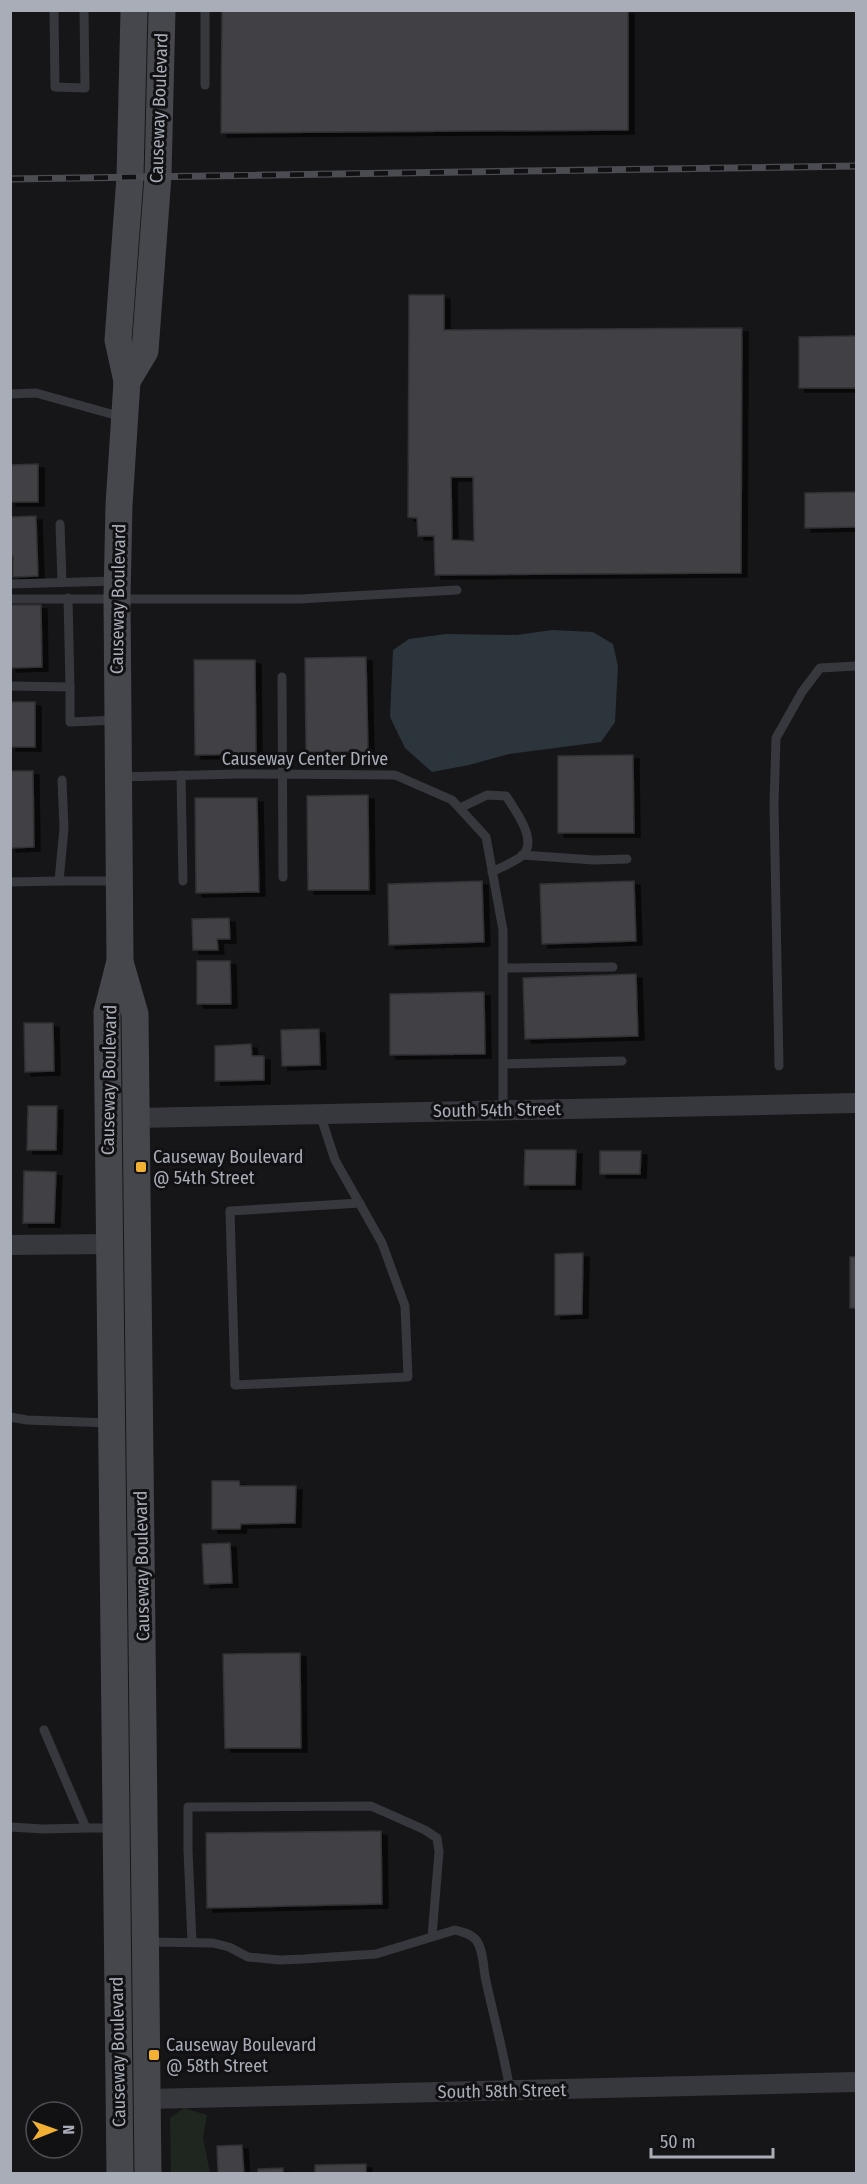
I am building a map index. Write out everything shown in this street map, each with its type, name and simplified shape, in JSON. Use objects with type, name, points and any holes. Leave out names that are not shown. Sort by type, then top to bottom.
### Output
[{"type":"main road","name":"Causeway Boulevard","points":[[134,10],[130,177],[118,340],[127,381],[119,505],[117,777],[120,961],[135,1014],[148,2174]]},
{"type":"main road","name":"Causeway Boulevard","points":[[127,381],[145,351],[158,176],[162,10]]},
{"type":"main road","name":"Causeway Boulevard","points":[[120,961],[107,1012],[120,2174]]},
{"type":"main road","points":[[111,996],[122,1034],[123,1105],[125,1113],[137,1118]]},
{"type":"main road","points":[[109,1244],[117,1245],[122,1251],[128,1458],[130,1468],[141,1477]]},
{"type":"main road","points":[[114,1697],[129,1726],[133,2079],[136,2088],[147,2099]]},
{"type":"street","name":"South 54th Street","points":[[137,1118],[856,1103]]},
{"type":"street","points":[[10,1245],[109,1244]]},
{"type":"street","name":"South 58th Street","points":[[147,2099],[856,2082]]},
{"type":"lane","points":[[54,10],[55,87],[85,88],[84,10]]},
{"type":"lane","points":[[205,10],[206,85]]},
{"type":"lane","points":[[10,394],[36,393],[124,418]]},
{"type":"lane","points":[[60,524],[62,582]]},
{"type":"lane","points":[[10,584],[62,582],[117,590],[300,599],[457,590]]},
{"type":"lane","points":[[10,599],[68,598],[117,590]]},
{"type":"lane","points":[[68,598],[70,722],[117,720]]},
{"type":"lane","points":[[779,1066],[774,804],[776,738],[802,692],[820,668],[856,666]]},
{"type":"lane","points":[[282,677],[283,877]]},
{"type":"lane","points":[[10,686],[70,687]]},
{"type":"lane","name":"Causeway Center Drive","points":[[117,777],[282,774],[395,775],[452,800],[486,837],[503,930],[503,1110]]},
{"type":"lane","points":[[182,775],[183,881]]},
{"type":"lane","points":[[59,881],[64,828],[62,780]]},
{"type":"lane","points":[[460,808],[487,795],[506,796],[520,817],[528,839],[528,847],[522,855],[492,872]]},
{"type":"lane","points":[[522,855],[594,860],[627,859]]},
{"type":"lane","points":[[10,882],[119,881]]},
{"type":"lane","points":[[503,968],[613,967]]},
{"type":"lane","points":[[503,1064],[622,1061]]},
{"type":"lane","points":[[320,1114],[335,1160],[360,1203],[382,1243],[405,1306],[408,1377],[235,1385],[230,1211],[360,1203]]},
{"type":"lane","points":[[10,1417],[27,1420],[111,1423]]},
{"type":"lane","points":[[44,1730],[86,1827]]},
{"type":"lane","points":[[192,1942],[188,1850],[189,1807],[371,1806],[425,1830],[437,1838],[439,1852],[432,1936]]},
{"type":"lane","points":[[10,1827],[116,1828]]},
{"type":"lane","points":[[146,1942],[213,1943],[229,1947],[248,1957],[280,1960],[376,1954],[455,1930],[469,1934],[477,1941],[505,2059],[510,2091]]},
{"type":"shaded area","points":[[552,630],[593,632],[613,644],[618,666],[615,722],[601,742],[509,754],[432,772],[405,748],[390,717],[393,650],[409,639],[446,634],[517,635]]},
{"type":"shaded area","points":[[184,2108],[207,2115],[203,2138],[210,2173],[171,2173],[170,2118]]},
{"type":"building","points":[[222,10],[628,10],[628,130],[221,133]]},
{"type":"building","points":[[409,295],[444,295],[444,330],[742,328],[741,573],[435,575],[434,536],[418,536],[417,518],[408,517]],"holes":[[[451,477],[473,477],[474,541],[452,540]]]},
{"type":"building","points":[[856,336],[856,388],[799,388],[799,337]]},
{"type":"building","points":[[38,464],[38,502],[10,502],[10,465]]},
{"type":"building","points":[[856,492],[856,527],[805,528],[805,493]]},
{"type":"building","points":[[36,516],[38,576],[13,577],[13,556],[10,556],[10,517]]},
{"type":"building","points":[[10,605],[41,605],[42,667],[10,668]]},
{"type":"building","points":[[366,657],[368,752],[306,752],[305,658]]},
{"type":"building","points":[[194,660],[255,660],[256,754],[195,755]]},
{"type":"building","points":[[10,702],[35,702],[35,747],[10,747]]},
{"type":"building","points":[[633,755],[634,833],[558,833],[558,756]]},
{"type":"building","points":[[10,771],[33,771],[34,847],[10,848]]},
{"type":"building","points":[[368,795],[369,890],[308,890],[307,796]]},
{"type":"building","points":[[195,798],[257,798],[259,892],[196,893]]},
{"type":"building","points":[[482,881],[484,942],[389,945],[388,884]]},
{"type":"building","points":[[634,881],[636,941],[542,944],[540,884]]},
{"type":"building","points":[[229,918],[230,939],[217,939],[218,950],[193,950],[192,919]]},
{"type":"building","points":[[197,961],[230,961],[231,1004],[197,1004]]},
{"type":"building","points":[[636,974],[638,1036],[525,1039],[523,978]]},
{"type":"building","points":[[484,992],[485,1054],[390,1055],[390,994]]},
{"type":"building","points":[[24,1023],[53,1023],[54,1071],[25,1072]]},
{"type":"building","points":[[319,1029],[320,1065],[282,1066],[281,1030]]},
{"type":"building","points":[[251,1044],[252,1056],[264,1056],[264,1080],[215,1081],[215,1046]]},
{"type":"building","points":[[28,1106],[57,1106],[56,1150],[27,1150]]},
{"type":"building","points":[[525,1150],[576,1150],[575,1185],[524,1185]]},
{"type":"building","points":[[600,1151],[641,1151],[640,1174],[600,1174]]},
{"type":"building","points":[[24,1171],[56,1172],[54,1223],[23,1223]]},
{"type":"building","points":[[583,1253],[582,1314],[555,1315],[555,1254]]},
{"type":"building","points":[[850,1257],[856,1257],[856,1308],[850,1308]]},
{"type":"building","points":[[212,1481],[239,1481],[240,1486],[296,1486],[295,1523],[241,1524],[240,1529],[212,1529]]},
{"type":"building","points":[[230,1543],[232,1583],[204,1584],[202,1544]]},
{"type":"building","points":[[300,1653],[301,1748],[225,1748],[223,1654]]},
{"type":"building","points":[[381,1831],[382,1904],[207,1908],[206,1833]]},
{"type":"building","points":[[242,2145],[244,2174],[218,2174],[217,2146]]},
{"type":"building","points":[[366,2164],[366,2174],[315,2174],[315,2165]]},
{"type":"building","points":[[283,2168],[283,2174],[258,2174],[258,2169]]},
{"type":"railway","points":[[10,179],[856,166]]},
{"type":"place","name":"Causeway Boulevard @ 54th Street","points":[[141,1167]]},
{"type":"place","name":"Causeway Boulevard @ 58th Street","points":[[154,2055]]}]
